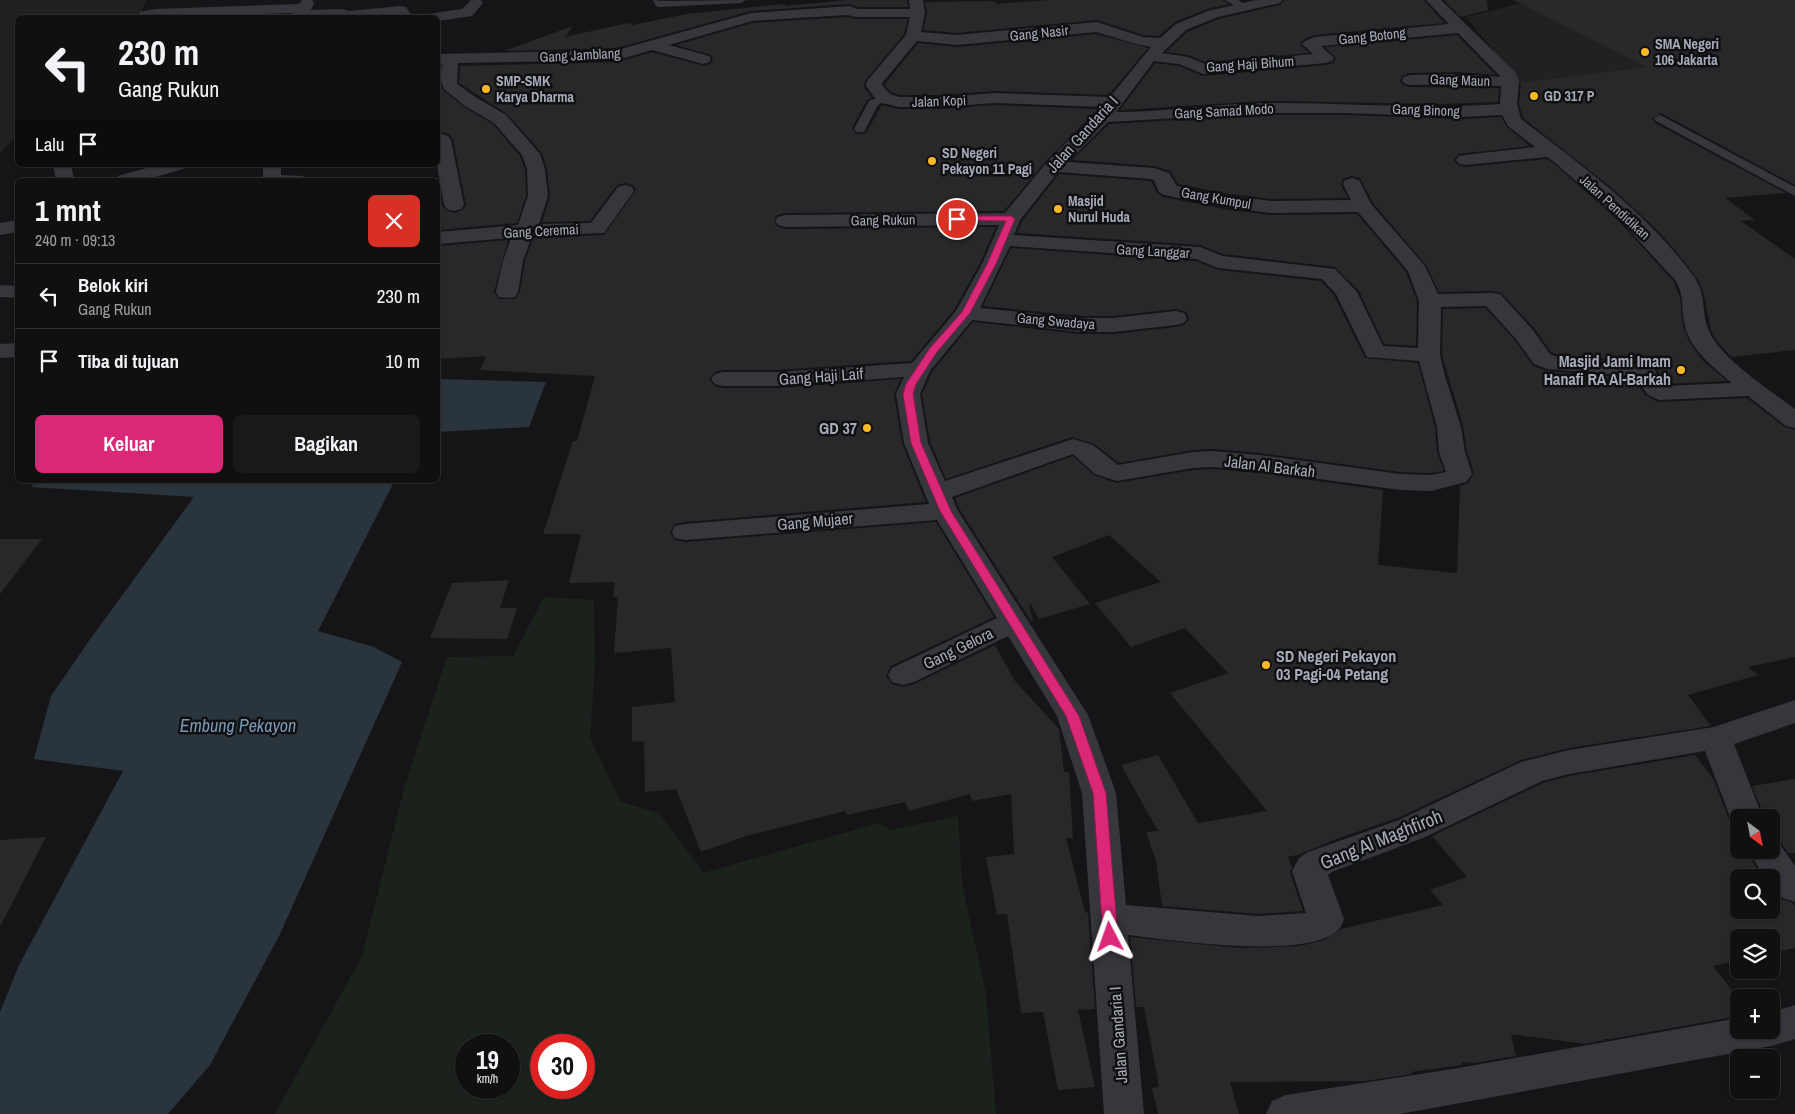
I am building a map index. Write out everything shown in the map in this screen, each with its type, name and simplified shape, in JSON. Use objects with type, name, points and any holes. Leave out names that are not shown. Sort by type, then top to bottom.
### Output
[{"type":"street","name":"Jalan Gandaria I","points":[[1124,1114],[1099,793],[1072,716],[941,502],[916,443],[908,394],[918,369],[966,313],[1007,229],[1053,166],[1108,110],[1162,43],[1181,27],[1237,3],[1275,0]]},
{"type":"street","points":[[1433,0],[1508,73],[1511,82],[1508,109]]},
{"type":"street","points":[[440,16],[467,13],[476,3]]},
{"type":"street","points":[[147,15],[155,12],[307,4]]},
{"type":"street","points":[[299,15],[307,4]]},
{"type":"street","points":[[884,98],[874,86],[875,81],[913,36],[917,7]]},
{"type":"street","name":"Gang Jamblang","points":[[444,58],[618,55],[751,17],[849,10],[856,13],[897,13],[917,7]]},
{"type":"street","points":[[360,15],[401,10],[404,15]]},
{"type":"street","points":[[299,15],[342,13],[344,15]]},
{"type":"street","name":"Gang Nasir","points":[[913,36],[953,40],[1098,27],[1141,41],[1162,43]]},
{"type":"street","name":"Gang Botong","points":[[1322,59],[1326,57],[1310,43],[1415,31],[1463,28]]},
{"type":"street","points":[[654,46],[702,59]]},
{"type":"street","name":"Gang Haji Bihum","points":[[1150,56],[1182,60],[1203,69],[1322,59]]},
{"type":"street","points":[[444,58],[449,66],[450,86],[471,102],[500,119],[531,154],[536,170],[538,196],[529,226],[524,230],[513,260],[507,292]]},
{"type":"street","name":"Gang Maun","points":[[1410,80],[1457,79],[1511,82]]},
{"type":"street","name":"Jalan Kopi","points":[[884,98],[899,102],[940,102],[995,98],[1108,110]]},
{"type":"street","name":"Gang Samad Modo","points":[[1108,110],[1132,117],[1262,108],[1344,108]]},
{"type":"street","name":"Gang Binong","points":[[1344,108],[1462,112],[1508,109]]},
{"type":"street","name":"Jalan Pendidikan","points":[[1508,109],[1507,113],[1514,122],[1620,207],[1675,266],[1686,279],[1693,293],[1697,331],[1713,354],[1754,389],[1795,420]]},
{"type":"street","points":[[440,139],[442,140],[454,205]]},
{"type":"street","points":[[1465,160],[1551,151]]},
{"type":"street","name":"Gang Kumpul","points":[[1053,166],[1154,174],[1162,177],[1166,188],[1171,190],[1241,204],[1300,207],[1363,206]]},
{"type":"street","points":[[145,177],[171,167]]},
{"type":"street","points":[[1352,184],[1363,206],[1418,270],[1430,310],[1492,299],[1524,334],[1544,360],[1555,364],[1640,369],[1646,372],[1655,390],[1659,393],[1754,389]]},
{"type":"street","name":"Gang Ceremai","points":[[440,238],[524,230],[597,228],[625,191]]},
{"type":"street","name":"Gang Rukun","points":[[785,221],[1007,229]]},
{"type":"street","points":[[0,229],[15,226]]},
{"type":"street","name":"Gang Langgar","points":[[1007,229],[1200,254],[1218,262],[1322,272],[1330,275],[1346,292],[1375,352],[1429,355]]},
{"type":"street","points":[[0,291],[15,292]]},
{"type":"street","name":"Jalan Al Barkah","points":[[941,502],[1073,446],[1079,447],[1105,470],[1117,473],[1193,460],[1212,459],[1260,463],[1400,482],[1431,483],[1454,479],[1459,474],[1452,452],[1449,427],[1433,376],[1429,355],[1430,310]]},
{"type":"street","name":"Gang Swadaya","points":[[966,313],[1080,325],[1113,325],[1176,318]]},
{"type":"street","points":[[0,351],[15,350]]},
{"type":"street","name":"Gang Haji Laif","points":[[723,379],[777,379],[918,369]]},
{"type":"street","name":"Gang Mujaer","points":[[685,532],[941,502]]},
{"type":"street","name":"Gang Gelora","points":[[902,675],[1014,621]]},
{"type":"street","points":[[1743,809],[1716,738],[1795,711]]},
{"type":"street","name":"Gang Al Maghfiroh","points":[[1109,918],[1245,933],[1316,928],[1326,919],[1309,871],[1320,862],[1412,829],[1533,771],[1569,762],[1716,738]]},
{"type":"street","points":[[1771,859],[1782,875],[1795,888]]},
{"type":"street","points":[[1780,1026],[1795,1022]]},
{"type":"street","points":[[1286,1114],[1459,1086],[1730,1036]]},
{"type":"lane","points":[[658,0],[659,4],[741,0]]},
{"type":"lane","points":[[860,129],[873,103],[884,98]]},
{"type":"lane","points":[[1660,119],[1795,192]]},
{"type":"shaded area","points":[[0,0],[146,0],[141,15],[15,15],[15,138],[0,153]]},
{"type":"shaded area","name":"SMA Negeri 106 Jakarta","points":[[1553,0],[1585,0],[1795,74],[1521,98],[1521,85],[1466,17],[1513,5]]},
{"type":"shaded area","points":[[544,597],[594,600],[595,664],[590,738],[621,802],[659,813],[703,873],[879,823],[890,830],[958,816],[962,884],[986,994],[996,1114],[275,1114],[362,956],[405,785],[447,657],[513,656]]},
{"type":"water","points":[[440,379],[546,382],[529,427],[440,432]]},
{"type":"water","name":"Embung Pekayon","points":[[34,483],[393,483],[318,631],[374,647],[402,662],[280,934],[210,1065],[168,1114],[0,1114],[0,1012],[19,965],[123,771],[34,759],[51,696],[194,497],[31,487]]},
{"type":"building","points":[[849,0],[907,0],[908,7],[858,7],[849,4],[751,11],[617,48],[504,51],[573,26],[565,37],[628,23],[632,25],[687,14],[784,4],[786,6]]},
{"type":"building","points":[[1048,0],[1223,0],[1229,4],[1207,9],[1175,22],[1159,36],[1143,35],[1097,20],[957,33],[923,30],[927,13],[925,2],[995,1],[996,4]]},
{"type":"building","points":[[1284,0],[1424,0],[1444,23],[1315,35],[1304,39],[1300,44],[1309,53],[1205,62],[1188,55],[1166,52],[1187,32],[1219,19],[1280,5]]},
{"type":"building","points":[[1444,0],[1487,0],[1488,10],[1461,17]]},
{"type":"building","points":[[1513,0],[1795,0],[1795,185],[1661,113],[1652,119],[1655,123],[1786,193],[1725,198],[1755,220],[1741,221],[1795,259],[1795,350],[1731,357],[1717,341],[1711,330],[1704,295],[1699,281],[1675,250],[1656,229],[1613,189],[1523,118],[1519,104],[1521,83],[1647,67]]},
{"type":"building","points":[[847,17],[856,19],[908,19],[904,34],[865,81],[864,87],[872,98],[867,100],[852,128],[856,134],[866,133],[882,105],[899,109],[940,109],[995,105],[1098,109],[1046,161],[1004,211],[785,213],[777,215],[774,220],[776,226],[785,229],[996,227],[980,263],[954,310],[911,361],[777,370],[723,370],[715,372],[709,379],[715,386],[723,388],[777,388],[901,379],[894,394],[902,443],[926,502],[685,522],[675,524],[670,533],[675,540],[685,542],[936,522],[994,617],[891,666],[886,676],[892,684],[903,687],[914,684],[995,645],[1015,681],[1059,729],[1064,772],[1069,772],[1073,838],[1066,838],[1085,912],[1088,913],[1095,1009],[1078,1010],[1095,1087],[1058,1090],[1043,1012],[1021,1013],[1007,914],[997,915],[986,857],[1014,854],[1011,794],[972,801],[970,794],[909,811],[905,802],[847,815],[845,811],[746,836],[701,852],[676,789],[645,792],[644,741],[632,742],[632,707],[675,702],[671,648],[614,653],[618,597],[613,597],[615,582],[569,583],[581,534],[543,534],[573,441],[577,441],[595,376],[480,370],[486,356],[440,359],[440,246],[508,240],[494,292],[499,299],[515,299],[520,292],[525,261],[533,238],[604,235],[636,190],[633,185],[626,183],[617,185],[590,221],[542,222],[550,196],[547,169],[542,153],[507,114],[459,83],[460,66],[618,62],[652,52],[704,66],[710,64],[713,60],[711,55],[676,45],[752,23]]},
{"type":"building","points":[[1096,34],[1148,48],[1109,95],[995,91],[940,95],[899,95],[891,92],[884,85],[918,43],[957,47]]},
{"type":"building","points":[[1457,35],[1496,75],[1457,72],[1410,73],[1402,76],[1400,81],[1403,85],[1410,87],[1499,88],[1498,102],[1441,104],[1264,101],[1120,110],[1155,63],[1179,66],[1203,76],[1326,65],[1333,63],[1336,58],[1325,47]]},
{"type":"building","points":[[440,80],[443,90],[464,107],[493,124],[520,156],[525,169],[526,196],[517,223],[440,230],[440,192],[442,205],[446,210],[455,213],[462,210],[466,205],[453,140],[449,134],[440,132]]},
{"type":"building","points":[[1262,115],[1344,115],[1462,119],[1501,117],[1507,127],[1530,146],[1459,154],[1454,160],[1458,165],[1465,167],[1547,159],[1552,162],[1617,219],[1673,281],[1680,297],[1683,327],[1690,343],[1702,360],[1727,381],[1666,384],[1656,368],[1648,362],[1558,355],[1551,352],[1534,328],[1501,293],[1492,291],[1439,292],[1426,265],[1373,203],[1360,178],[1351,176],[1343,179],[1341,185],[1348,198],[1272,199],[1229,194],[1178,184],[1170,171],[1154,166],[1072,160],[1109,124]]},
{"type":"building","points":[[1059,174],[1151,181],[1157,193],[1164,197],[1229,210],[1272,215],[1357,214],[1406,272],[1417,301],[1416,346],[1384,344],[1359,291],[1335,267],[1223,254],[1200,245],[1017,233],[1022,221]]},
{"type":"building","points":[[1011,248],[1196,261],[1218,270],[1321,281],[1334,295],[1365,358],[1418,363],[1435,427],[1437,452],[1444,471],[1431,473],[1400,472],[1260,453],[1212,449],[1193,450],[1119,463],[1094,444],[1072,437],[946,479],[930,442],[922,394],[932,372],[973,322],[1080,334],[1113,334],[1176,327],[1184,325],[1189,319],[1186,312],[1176,309],[1113,316],[1080,316],[983,306]]},
{"type":"building","points":[[1485,308],[1515,340],[1533,366],[1547,371],[1633,378],[1646,396],[1659,402],[1747,398],[1785,427],[1795,430],[1795,657],[1748,667],[1758,675],[1688,695],[1711,726],[1569,748],[1521,760],[1398,818],[1336,839],[1301,854],[1288,857],[1292,867],[1290,872],[1303,911],[1258,914],[1162,906],[1156,861],[1146,832],[1158,831],[1121,765],[1158,755],[1198,823],[1267,811],[1170,693],[1228,673],[1185,628],[1131,647],[1095,603],[1161,582],[1109,535],[1052,557],[1090,604],[1039,619],[1031,604],[1029,605],[1033,621],[1031,621],[960,510],[955,498],[1073,456],[1094,475],[1116,483],[1193,470],[1212,469],[1260,473],[1383,490],[1378,565],[1457,573],[1460,486],[1468,483],[1474,473],[1467,452],[1463,426],[1442,355],[1443,309]]},
{"type":"building","points":[[0,539],[42,539],[0,594]]},
{"type":"building","points":[[509,580],[500,608],[517,608],[507,639],[430,638],[452,583]]},
{"type":"building","points":[[1695,755],[1714,780],[1730,823],[1730,859],[1751,859],[1757,869],[1730,869],[1730,919],[1780,919],[1780,897],[1795,906],[1795,948],[1780,951],[1780,929],[1730,929],[1730,962],[1713,966],[1731,989],[1730,1018],[1603,1039],[1585,1044],[1511,1034],[1516,1056],[1474,1063],[1462,1062],[1462,1065],[1365,1081],[1230,1082],[1239,1114],[1158,1114],[1152,1088],[1159,1087],[1144,1007],[1136,1007],[1130,937],[1238,948],[1300,946],[1324,940],[1341,929],[1443,905],[1430,890],[1467,877],[1432,836],[1543,783],[1569,776]]},
{"type":"building","points":[[1795,779],[1795,853],[1788,853],[1780,841],[1780,809],[1761,809],[1752,786]]},
{"type":"building","points":[[46,837],[0,927],[0,840]]},
{"type":"place","name":"SMA Negeri 106 Jakarta","points":[[1645,52]]},
{"type":"place","name":"SMP-SMK Karya Dharma","points":[[486,89]]},
{"type":"place","name":"GD 317 P","points":[[1534,96]]},
{"type":"place","name":"SD Negeri Pekayon 11 Pagi","points":[[932,161]]},
{"type":"place","name":"Masjid Nurul Huda","points":[[1058,209]]},
{"type":"place","name":"Masjid Jami Imam Hanafi RA Al-Barkah","points":[[1681,370]]},
{"type":"place","name":"GD 37","points":[[867,428]]},
{"type":"place","name":"SD Negeri Pekayon 03 Pagi-04 Petang","points":[[1266,665]]},
{"type":"route","points":[[957,219],[1011,219],[992,264],[966,313],[918,369],[911,384],[908,394],[916,443],[945,511],[1072,716],[1099,793],[1110,937]]}]
